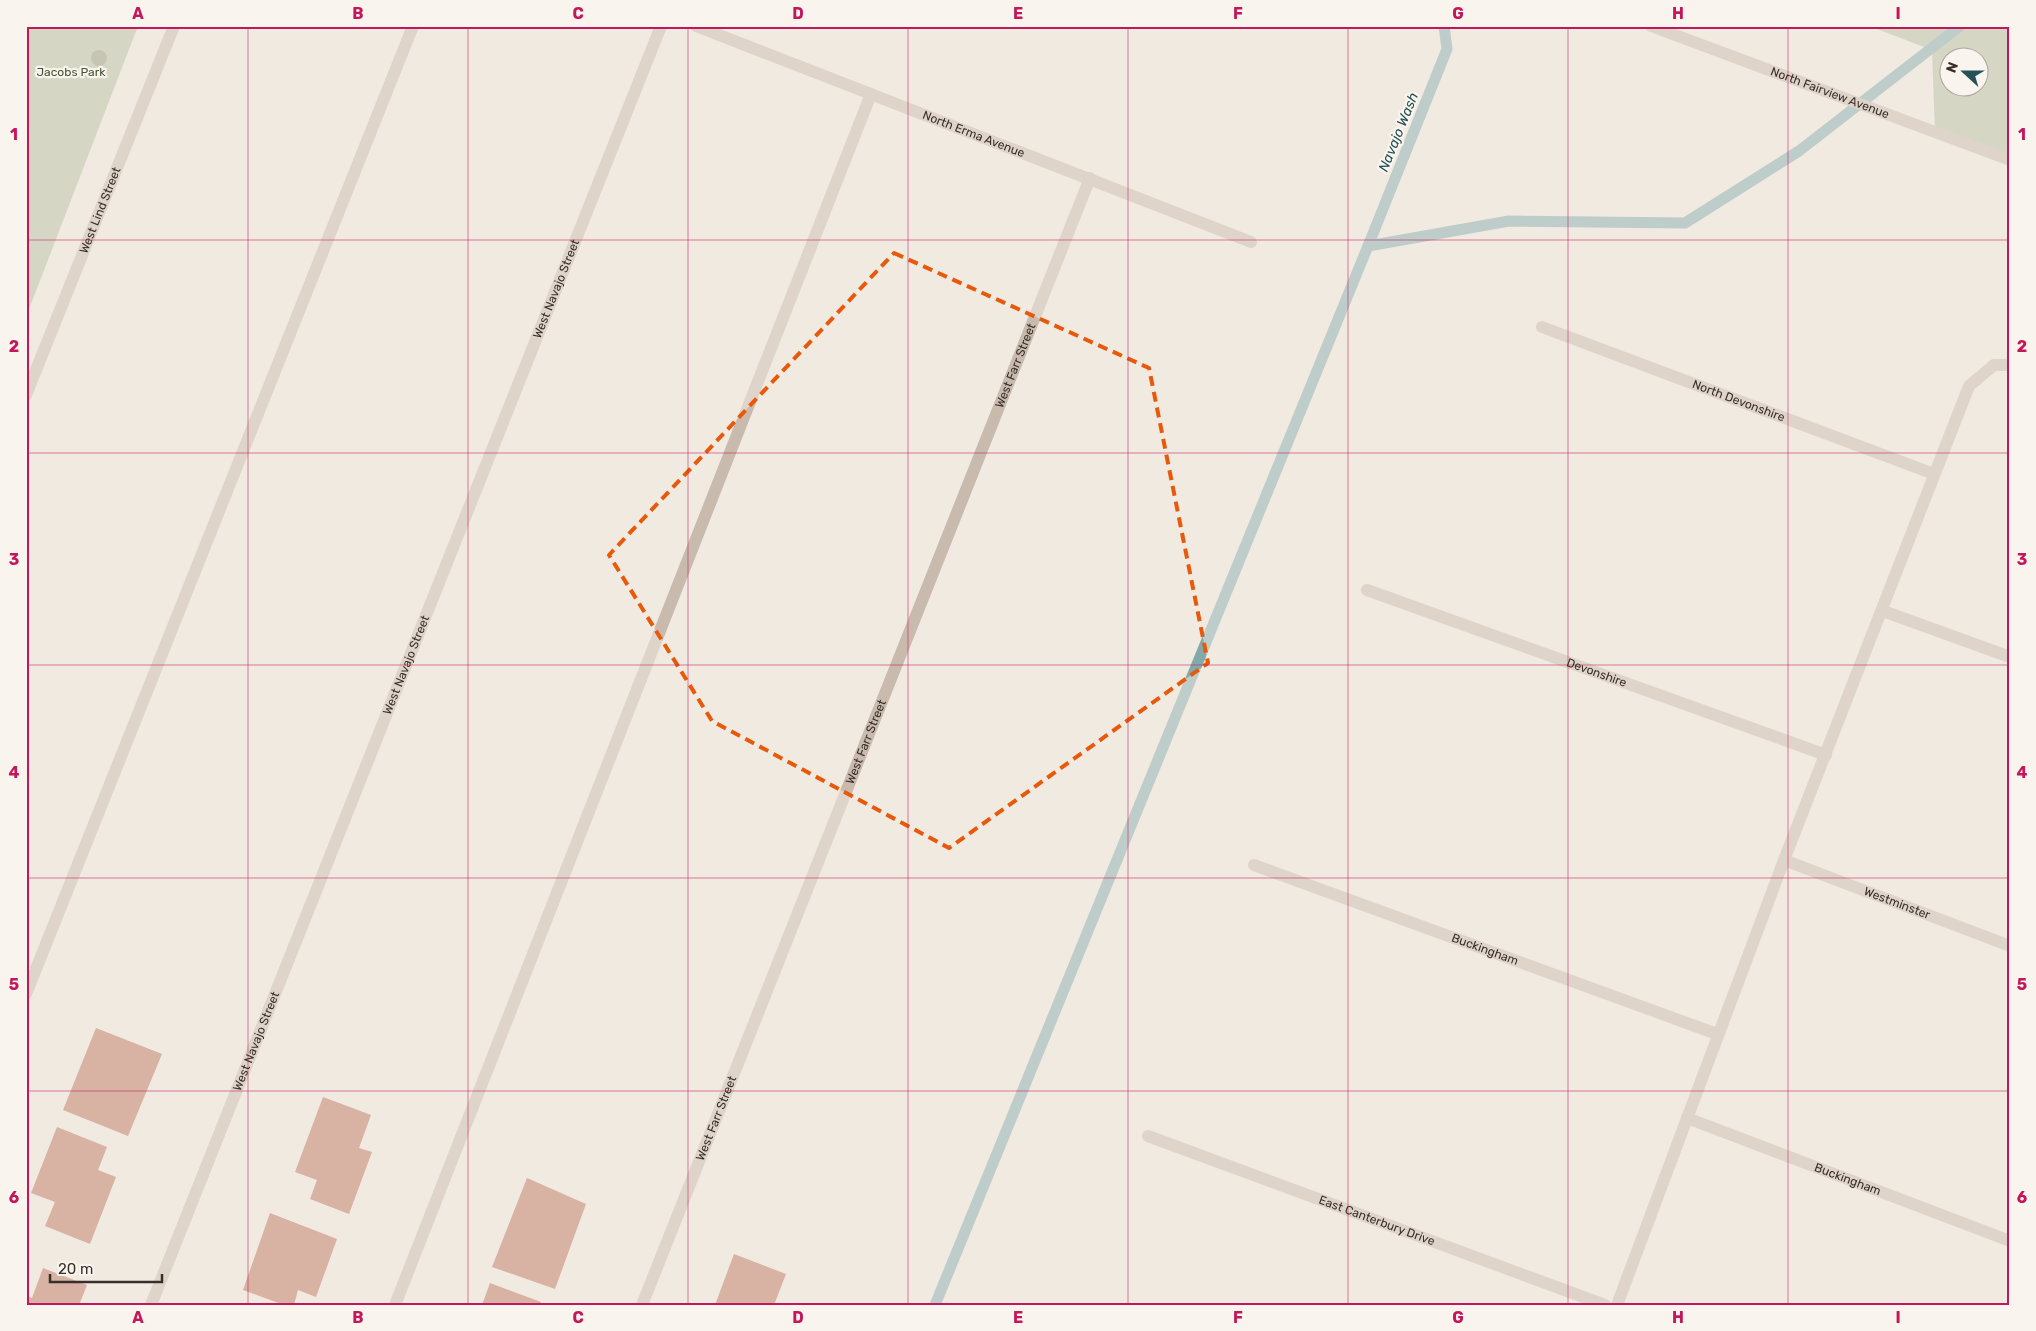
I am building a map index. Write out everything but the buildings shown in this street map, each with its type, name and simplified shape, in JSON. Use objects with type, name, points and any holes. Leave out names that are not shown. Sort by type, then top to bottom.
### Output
[{"type":"street","name":"West Lind Street","points":[[26,396],[174,26]]},
{"type":"street","points":[[26,994],[413,26]]},
{"type":"street","name":"West Navajo Street","points":[[151,1305],[661,26]]},
{"type":"street","name":"North Erma Avenue","points":[[696,26],[1251,242]]},
{"type":"street","name":"North Fairview Avenue","points":[[1652,26],[2010,160]]},
{"type":"street","points":[[395,1305],[872,94]]},
{"type":"street","name":"West Farr Street","points":[[642,1305],[1090,178]]},
{"type":"street","name":"North Devonshire","points":[[1542,327],[1934,474]]},
{"type":"street","points":[[1617,1305],[1717,1034],[1969,386],[1994,365],[2010,365]]},
{"type":"street","name":"Devonshire","points":[[1367,590],[1826,755]]},
{"type":"street","points":[[1883,611],[2010,658]]},
{"type":"street","name":"Westminster","points":[[1784,860],[2010,946]]},
{"type":"street","name":"Buckingham","points":[[1254,864],[1717,1034]]},
{"type":"street","name":"Buckingham","points":[[1687,1118],[2010,1241]]},
{"type":"street","name":"East Canterbury Drive","points":[[1148,1136],[1605,1305]]},
{"type":"highlighted area","points":[[894,253],[1149,368],[1208,663],[949,848],[712,721],[609,555]]},
{"type":"green space","name":"Jacobs Park","points":[[26,26],[138,26],[26,317]]},
{"type":"green space","points":[[1869,26],[2010,26],[2010,160],[1935,133],[1932,50]]},
{"type":"waterway","name":"Navajo Wash","points":[[935,1305],[1447,49],[1444,26]]},
{"type":"waterway","points":[[1368,246],[1509,221],[1685,223],[1799,151],[1960,26]]}]
